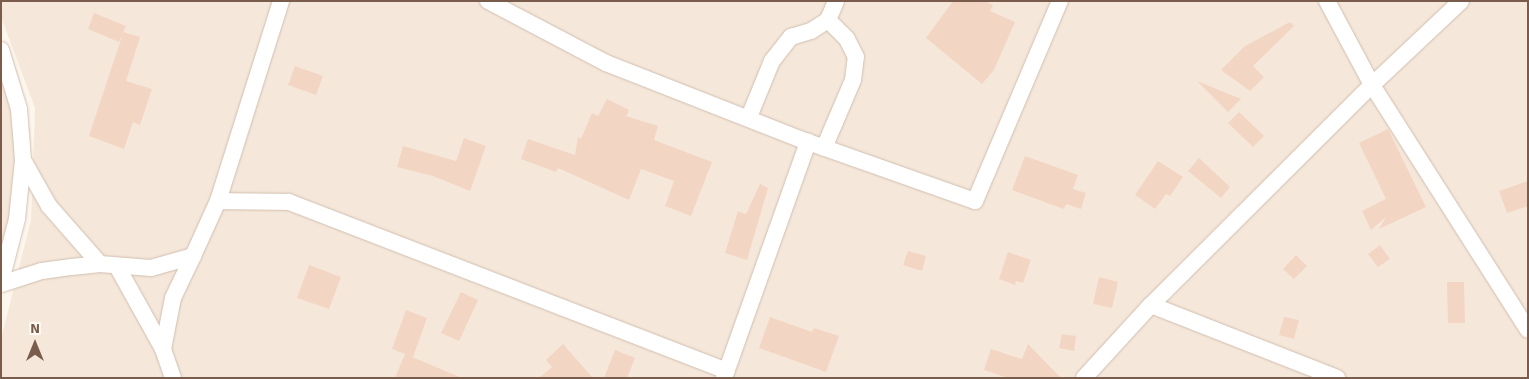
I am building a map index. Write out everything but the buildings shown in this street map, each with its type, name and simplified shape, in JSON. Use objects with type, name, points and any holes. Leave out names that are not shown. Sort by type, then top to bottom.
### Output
[{"type":"street","points":[[163,349],[173,298],[218,202],[282,1]]},
{"type":"street","points":[[488,1],[606,63],[750,117],[824,148],[975,200],[1060,1]]},
{"type":"street","points":[[750,117],[772,61],[791,37],[811,31],[828,20],[836,1]]},
{"type":"street","points":[[1328,1],[1372,85],[1528,330]]},
{"type":"street","points":[[1084,378],[1151,305],[1372,85],[1461,1]]},
{"type":"street","points":[[824,148],[853,80],[856,57],[847,39],[828,20]]},
{"type":"street","points":[[1,50],[18,109],[23,160],[17,219],[1,282],[42,271],[100,264],[118,268],[151,268],[193,256]]},
{"type":"street","points":[[218,202],[289,202],[725,374],[808,142]]},
{"type":"street","points":[[23,160],[49,206],[100,264]]},
{"type":"street","points":[[118,268],[163,349],[172,378]]},
{"type":"street","points":[[1151,305],[1337,378]]},
{"type":"shaded area","points":[[1,1],[1528,1],[1528,378],[1,378],[1,339],[31,220],[35,108],[1,17]]},
{"type":"shaded area","points":[[1,72],[30,129],[1,286]]}]
